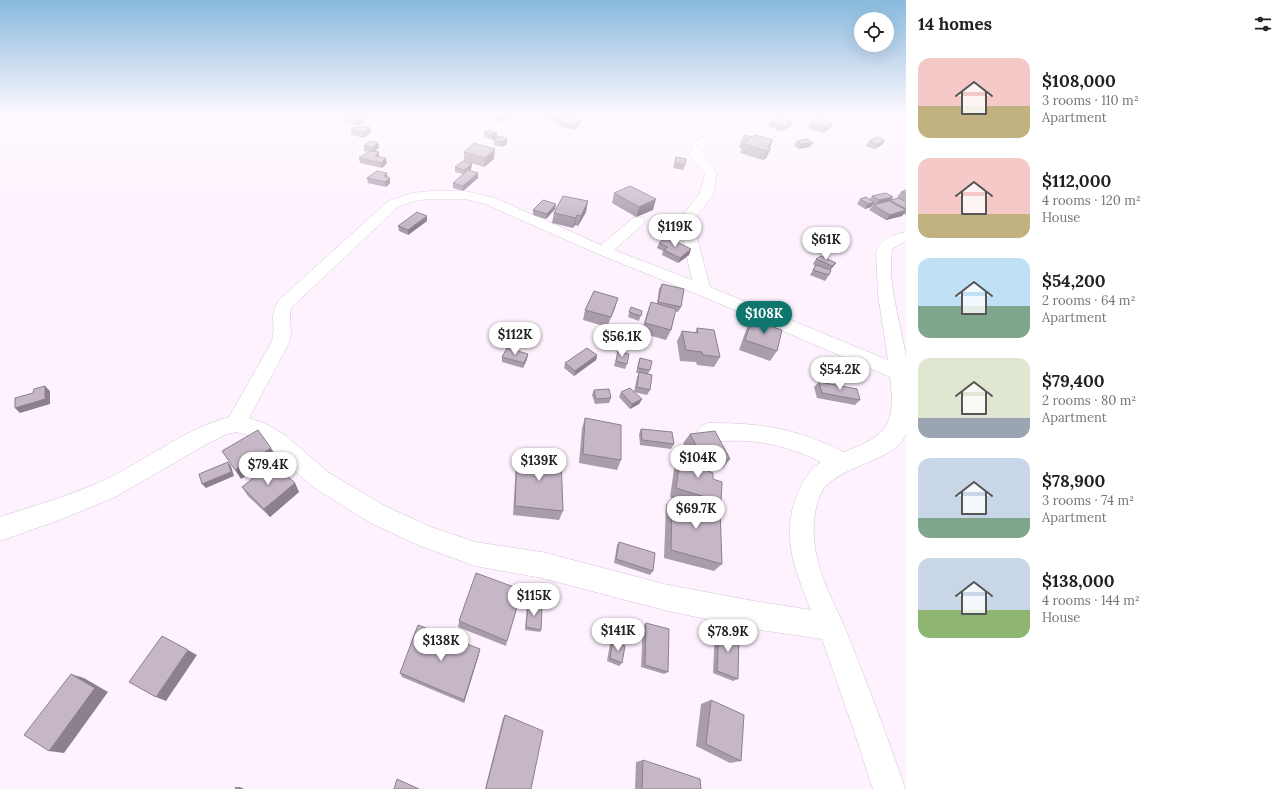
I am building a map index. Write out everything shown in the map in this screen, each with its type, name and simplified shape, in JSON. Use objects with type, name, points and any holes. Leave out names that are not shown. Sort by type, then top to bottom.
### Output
[{"type":"street","points":[[696,153],[697,158],[711,174],[707,191],[702,201],[688,218],[687,225],[702,290]]},
{"type":"street","points":[[236,423],[280,343],[283,333],[280,313],[285,304],[393,204],[430,194],[465,195],[490,201],[603,251],[702,290],[902,387]]},
{"type":"street","points":[[603,251],[638,221]]},
{"type":"street","points":[[889,789],[807,564],[802,545],[803,518],[811,489],[826,472],[874,450],[894,435],[901,419],[902,387],[885,284],[884,249],[889,242],[906,236]]},
{"type":"street","points":[[0,529],[62,508],[107,490],[219,428],[236,423],[257,429],[277,441],[321,480],[379,515],[426,537],[475,554],[542,565],[668,598],[754,615],[831,627]]},
{"type":"street","points":[[708,432],[757,433],[787,438],[823,452],[844,463]]},
{"type":"building","points":[[367,153],[378,153],[375,156],[386,158],[381,163],[359,158]]},
{"type":"building","points":[[467,153],[491,153],[485,158]]},
{"type":"building","points":[[676,157],[686,159],[685,165],[675,163]]},
{"type":"building","points":[[463,161],[472,164],[464,170],[455,167]]},
{"type":"building","points":[[468,170],[478,173],[463,186],[453,183]]},
{"type":"building","points":[[377,171],[387,173],[384,176],[390,178],[385,182],[367,178]]},
{"type":"building","points":[[630,186],[656,199],[639,207],[614,193]]},
{"type":"building","points":[[886,193],[893,197],[879,200],[872,196]]},
{"type":"building","points":[[563,196],[588,201],[581,216],[577,215],[576,218],[554,213]]},
{"type":"building","points":[[866,197],[874,202],[868,204],[860,199]]},
{"type":"building","points":[[899,198],[906,202],[906,209],[890,200]]},
{"type":"building","points":[[543,200],[556,204],[547,214],[533,210]]},
{"type":"building","points":[[889,201],[906,210],[890,215],[873,205]]},
{"type":"building","points":[[417,212],[427,216],[408,230],[398,226]]},
{"type":"building","points":[[667,237],[691,249],[680,258],[664,250],[668,247],[659,243]]},
{"type":"building","points":[[821,256],[836,263],[832,266],[816,259]]},
{"type":"building","points":[[816,265],[831,270],[829,275],[813,270]]},
{"type":"building","points":[[662,284],[684,289],[681,307],[658,302]]},
{"type":"building","points":[[594,291],[618,298],[611,317],[585,310]]},
{"type":"building","points":[[651,302],[676,309],[671,330],[645,323]]},
{"type":"building","points":[[631,307],[642,311],[641,316],[629,312]]},
{"type":"building","points":[[752,320],[782,330],[777,351],[745,340]]},
{"type":"building","points":[[697,328],[714,330],[720,357],[703,355],[702,352],[686,350],[682,331],[698,333]]},
{"type":"building","points":[[507,348],[528,354],[524,363],[502,357]]},
{"type":"building","points":[[587,348],[597,355],[575,371],[565,363]]},
{"type":"building","points":[[618,351],[629,354],[627,364],[616,361]]},
{"type":"building","points":[[640,358],[652,361],[650,370],[638,368]]},
{"type":"building","points":[[639,372],[652,375],[650,390],[637,387]]},
{"type":"building","points":[[819,382],[857,389],[860,400],[822,393]]},
{"type":"building","points":[[45,386],[45,399],[15,408],[15,398],[33,393],[34,389]]},
{"type":"building","points":[[630,388],[642,399],[632,404],[621,392]]},
{"type":"building","points":[[609,389],[611,398],[596,399],[594,390]]},
{"type":"building","points":[[585,418],[621,425],[621,460],[583,454]]},
{"type":"building","points":[[641,429],[672,432],[674,444],[642,440]]},
{"type":"building","points":[[258,430],[271,448],[235,470],[222,451]]},
{"type":"building","points":[[715,431],[730,459],[704,461],[690,434]]},
{"type":"building","points":[[517,453],[561,458],[563,511],[515,506]]},
{"type":"building","points":[[681,453],[697,458],[696,464],[705,467],[705,470],[713,473],[713,479],[722,482],[721,502],[676,488]]},
{"type":"building","points":[[228,462],[231,472],[202,484],[199,474]]},
{"type":"building","points":[[272,463],[295,483],[264,509],[242,487]]},
{"type":"building","points":[[672,497],[720,508],[722,564],[671,550]]},
{"type":"building","points":[[619,542],[655,553],[653,571],[616,559]]},
{"type":"building","points":[[476,573],[522,590],[507,641],[459,621]]},
{"type":"building","points":[[528,604],[542,606],[541,630],[526,627]]},
{"type":"building","points":[[646,623],[669,629],[668,672],[645,665]]},
{"type":"building","points":[[418,625],[480,649],[464,700],[400,673]]},
{"type":"building","points":[[719,627],[739,634],[738,679],[717,671]]},
{"type":"building","points":[[162,636],[188,650],[156,697],[129,682]]},
{"type":"building","points":[[613,641],[625,646],[622,663],[610,658]]},
{"type":"building","points":[[71,674],[95,688],[49,751],[24,735]]},
{"type":"building","points":[[711,700],[744,715],[741,761],[706,744]]},
{"type":"building","points":[[505,715],[543,731],[531,789],[486,788]]},
{"type":"building","points":[[643,760],[700,779],[701,789],[642,789]]},
{"type":"building","points":[[397,779],[419,789],[394,789]]}]
